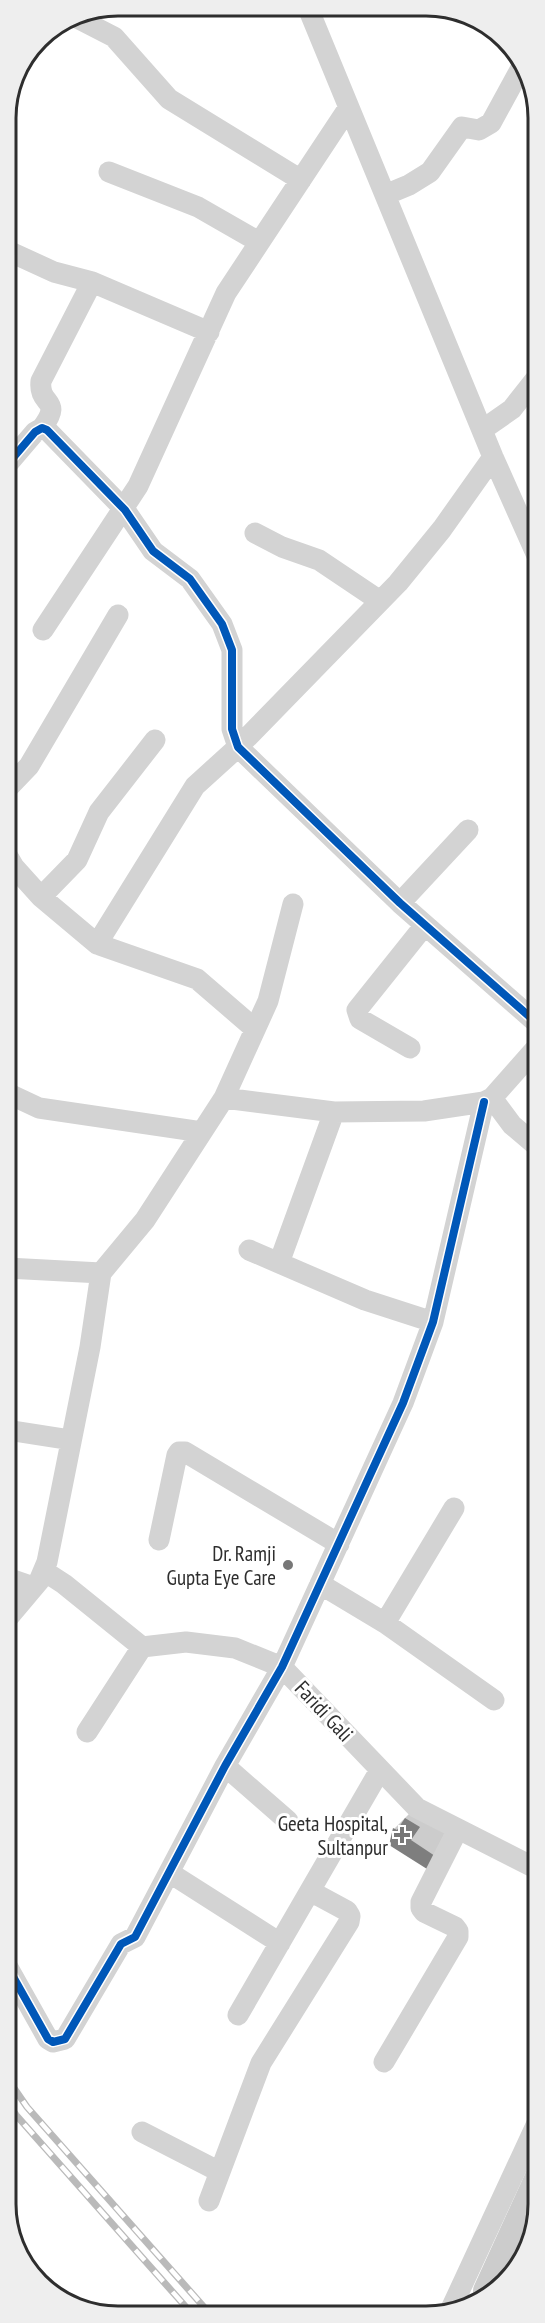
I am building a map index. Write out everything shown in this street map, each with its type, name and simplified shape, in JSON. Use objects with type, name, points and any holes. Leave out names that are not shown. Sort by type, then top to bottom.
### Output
[{"type":"street","points":[[311,16],[493,457],[528,536]]},
{"type":"street","points":[[85,22],[114,37],[168,99],[301,180]]},
{"type":"street","points":[[385,195],[409,185],[430,172],[462,127],[479,130],[491,123],[518,74]]},
{"type":"street","points":[[43,630],[138,486],[226,293],[349,107]]},
{"type":"street","points":[[109,172],[198,207],[259,242]]},
{"type":"street","points":[[17,255],[54,272],[92,282],[209,332]]},
{"type":"street","points":[[17,453],[52,415],[52,410],[40,389],[41,381],[92,282]]},
{"type":"street","points":[[482,430],[512,409],[528,389]]},
{"type":"street","points":[[42,428],[47,430],[124,510],[153,551],[190,579],[222,624],[230,638],[234,660],[232,729],[238,747],[400,903],[528,1015]]},
{"type":"street","points":[[96,944],[195,786],[238,747],[398,583],[442,529],[493,457]]},
{"type":"street","points":[[255,532],[282,547],[320,560],[380,601]]},
{"type":"street","points":[[17,779],[29,766],[118,615]]},
{"type":"street","points":[[41,897],[77,860],[99,812],[155,740]]},
{"type":"street","points":[[400,903],[468,830]]},
{"type":"street","points":[[17,873],[96,944],[197,979],[255,1029]]},
{"type":"street","points":[[16,1607],[38,1579],[71,1440],[90,1347],[101,1273],[145,1220],[224,1098],[268,1001],[293,904]]},
{"type":"street","points":[[410,1048],[360,1019],[357,1010],[425,926]]},
{"type":"street","points":[[16,1982],[48,2039],[53,2042],[65,2039],[121,1944],[135,1937],[225,1766],[282,1666],[403,1403],[433,1322],[488,1100],[528,1057]]},
{"type":"street","points":[[17,1097],[39,1108],[202,1132]]},
{"type":"street","points":[[224,1098],[334,1112],[424,1111],[488,1100]]},
{"type":"street","points":[[488,1100],[528,1139]]},
{"type":"street","points":[[279,1263],[334,1112]]},
{"type":"street","points":[[249,1250],[365,1300],[433,1322]]},
{"type":"street","points":[[16,1269],[101,1273]]},
{"type":"street","points":[[16,1431],[71,1440]]},
{"type":"street","points":[[159,1540],[177,1455],[179,1452],[185,1452],[339,1544]]},
{"type":"street","points":[[385,1623],[454,1508]]},
{"type":"street","points":[[16,1578],[38,1579],[64,1584],[142,1647],[87,1732]]},
{"type":"street","points":[[320,1584],[385,1623],[494,1700]]},
{"type":"street","name":"Faridi Gali","points":[[142,1647],[186,1642],[235,1648],[282,1666],[417,1808],[528,1864]]},
{"type":"street","points":[[225,1766],[288,1821]]},
{"type":"street","points":[[238,2015],[380,1770]]},
{"type":"street","points":[[384,2062],[458,1937],[458,1931],[455,1928],[424,1912],[421,1902],[458,1829]]},
{"type":"street","points":[[170,1873],[280,1943]]},
{"type":"street","points":[[209,2201],[261,2064],[349,1923],[350,1916],[347,1911],[310,1891]]},
{"type":"street","points":[[142,2132],[220,2172]]},
{"type":"street","points":[[454,2302],[528,2143]]},
{"type":"street","points":[[490,2283],[528,2201]]},
{"type":"building","points":[[405,1818],[420,1827],[411,1840],[435,1856],[427,1869],[389,1845],[393,1828],[397,1830]]},
{"type":"railway","points":[[16,2091],[27,2107],[203,2306]]},
{"type":"railway","points":[[16,2115],[185,2306]]},
{"type":"cycle path","points":[[17,453],[35,432],[42,428],[47,430],[125,510],[153,551],[190,579],[222,624],[232,650],[232,729],[238,747],[400,903],[528,1015]]},
{"type":"cycle path","points":[[16,1982],[48,2039],[53,2042],[65,2039],[121,1944],[135,1937],[225,1766],[282,1667],[403,1403],[433,1322],[484,1102]]},
{"type":"place","name":"Dr. Ramji Gupta Eye Care","points":[[288,1565]]},
{"type":"place","name":"Geeta Hospital, Sultanpur","points":[[402,1835]]}]
